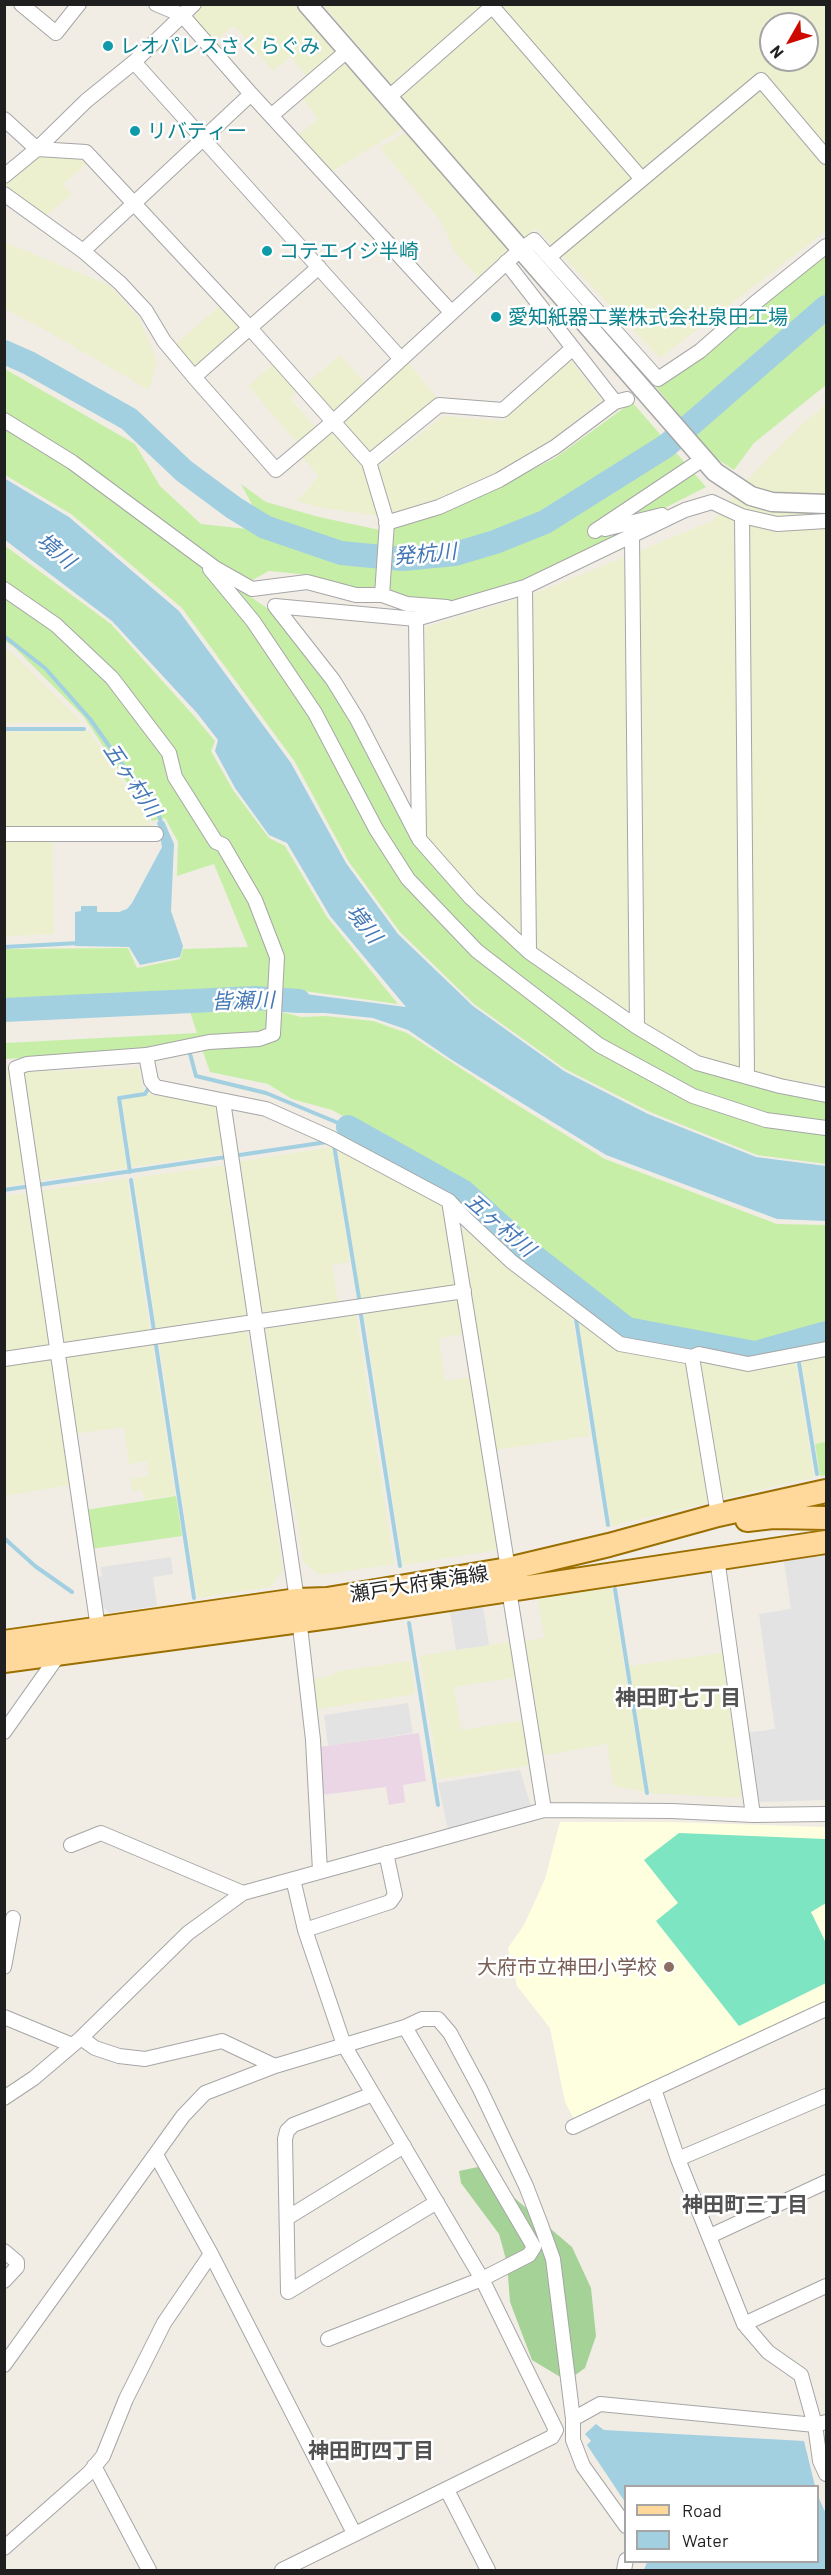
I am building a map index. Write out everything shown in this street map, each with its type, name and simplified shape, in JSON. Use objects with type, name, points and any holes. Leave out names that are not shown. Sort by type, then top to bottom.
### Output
[{"type":"main road","name":"瀬戸大府東海線","points":[[509,1580],[657,1532],[718,1515],[826,1491]]},
{"type":"main road","points":[[657,1532],[690,1532],[736,1521],[773,1517],[826,1518]]},
{"type":"main road","name":"瀬戸大府東海線","points":[[4,1661],[298,1610],[509,1580],[717,1558],[826,1542]]},
{"type":"main road","name":"瀬戸大府東海線","points":[[4,1642],[98,1628],[298,1610]]},
{"type":"street","points":[[21,4],[56,33],[79,4]]},
{"type":"street","points":[[156,4],[182,15],[251,94],[451,312]]},
{"type":"street","points":[[4,176],[134,62],[194,4]]},
{"type":"street","points":[[307,4],[715,472],[750,496],[772,502],[826,504]]},
{"type":"street","points":[[388,98],[492,5],[641,178]]},
{"type":"street","points":[[272,115],[347,51]]},
{"type":"street","points":[[134,62],[401,359]]},
{"type":"street","points":[[549,257],[761,80],[826,157]]},
{"type":"street","points":[[83,251],[251,94]]},
{"type":"street","points":[[4,120],[37,149],[86,152],[249,327],[369,462],[386,523],[382,594]]},
{"type":"street","points":[[4,194],[83,251],[120,283],[146,311],[164,341],[194,377],[276,470],[334,421],[506,262],[534,240],[656,381],[700,351],[826,246]]},
{"type":"street","points":[[386,523],[440,507],[499,480],[555,447],[621,401],[573,348],[506,262]]},
{"type":"street","points":[[194,377],[319,267]]},
{"type":"street","points":[[369,462],[439,405],[503,410],[573,348]]},
{"type":"street","points":[[4,420],[72,462],[199,556],[276,606],[333,680],[357,719],[419,838],[471,898],[530,952],[637,1027],[697,1063],[826,1095]]},
{"type":"street","points":[[701,457],[595,531],[712,502],[742,516],[777,524],[826,521]]},
{"type":"street","points":[[276,606],[416,619],[525,587],[685,510]]},
{"type":"street","points":[[742,516],[747,1076]]},
{"type":"street","points":[[632,537],[637,1027]]},
{"type":"street","points":[[199,556],[253,621],[315,713],[376,829],[408,879],[477,951],[599,1045],[693,1096],[766,1120],[826,1128]]},
{"type":"street","points":[[252,589],[307,582],[356,595],[382,594],[407,604],[458,608]]},
{"type":"street","points":[[525,587],[530,952]]},
{"type":"street","points":[[4,589],[56,626],[112,678],[169,753],[175,777],[216,842],[223,845],[255,900],[278,957],[275,971],[275,1029],[273,1034],[258,1039],[208,1042],[146,1056],[27,1064],[16,1068],[98,1628]]},
{"type":"street","points":[[416,619],[419,838]]},
{"type":"street","points":[[4,834],[156,834]]},
{"type":"street","points":[[146,1056],[151,1081],[156,1087],[266,1109],[335,1140],[449,1201],[512,1262],[620,1344],[692,1357],[699,1354],[748,1364],[826,1349]]},
{"type":"street","points":[[223,1101],[298,1610],[313,1740],[320,1871]]},
{"type":"street","points":[[449,1201],[544,1810]]},
{"type":"street","points":[[4,1359],[464,1291]]},
{"type":"street","points":[[692,1357],[718,1515]]},
{"type":"street","points":[[717,1558],[753,1815]]},
{"type":"street","points":[[4,1732],[60,1653]]},
{"type":"street","points":[[4,2098],[34,2078],[76,2041],[188,1933],[243,1893],[544,1810],[672,1811],[753,1815],[826,1814]]},
{"type":"street","points":[[71,1845],[101,1833],[243,1893]]},
{"type":"street","points":[[305,1929],[390,1902],[395,1896],[386,1853]]},
{"type":"street","points":[[282,2571],[552,2438],[556,2430],[482,2279],[344,2045],[305,1929],[293,1879]]},
{"type":"street","points":[[4,1967],[13,1918]]},
{"type":"street","points":[[573,2127],[826,2009]]},
{"type":"street","points":[[4,2017],[119,2056],[145,2059],[222,2041],[275,2066]]},
{"type":"street","points":[[4,2365],[183,2116],[205,2093],[275,2066],[405,2027],[422,2019],[438,2019],[450,2033],[526,2186],[553,2259],[573,2419],[573,2440],[583,2466],[624,2523]]},
{"type":"street","points":[[328,2339],[482,2279],[529,2255],[534,2247],[405,2027]]},
{"type":"street","points":[[654,2089],[678,2159],[744,2324],[768,2352],[801,2375],[821,2423],[820,2461],[826,2474]]},
{"type":"street","points":[[373,2094],[294,2126],[287,2131],[285,2139],[288,2292],[437,2202]]},
{"type":"street","points":[[678,2159],[826,2096]]},
{"type":"street","points":[[286,2218],[404,2146]]},
{"type":"street","points":[[156,2155],[211,2254],[354,2534]]},
{"type":"street","points":[[710,2236],[826,2182]]},
{"type":"street","points":[[4,2251],[17,2262],[17,2267],[4,2281]]},
{"type":"street","points":[[4,2548],[89,2474],[103,2456],[126,2399],[164,2323],[211,2254]]},
{"type":"street","points":[[744,2324],[826,2286]]},
{"type":"street","points":[[573,2419],[600,2404],[821,2423]]},
{"type":"street","points":[[94,2466],[149,2571]]},
{"type":"street","points":[[447,2490],[488,2571]]},
{"type":"shaded area","points":[[204,5],[297,5],[335,52],[307,77],[291,57],[273,71],[234,25],[214,43],[190,16]]},
{"type":"shaded area","points":[[323,5],[826,5],[826,231],[660,358],[536,228],[524,238]]},
{"type":"shaded area","points":[[345,63],[402,129],[332,171],[299,135],[318,119],[303,99]]},
{"type":"shaded area","points":[[406,132],[509,249],[478,277],[454,251],[442,223],[380,148]]},
{"type":"shaded area","points":[[38,153],[83,156],[91,160],[63,184],[72,194],[44,217],[5,189],[5,182]]},
{"type":"shaded area","points":[[4,242],[109,285],[139,318],[157,361],[149,390],[5,309]]},
{"type":"shaded area","points":[[222,304],[243,327],[193,372],[172,347]]},
{"type":"shaded area","points":[[340,355],[366,384],[334,414],[307,383]]},
{"type":"shaded area","points":[[571,360],[602,400],[550,441],[499,471],[437,499],[392,513],[378,467],[443,416],[503,421]]},
{"type":"shaded area","points":[[407,361],[437,398],[369,453],[341,420]]},
{"type":"shaded area","points":[[276,362],[299,388],[290,398],[317,429],[299,445],[248,386]]},
{"type":"shaded area","points":[[826,404],[826,1085],[763,1077],[698,1058],[644,1025],[537,948],[471,889],[425,836],[425,627],[531,595],[712,521],[752,475],[801,425]]},
{"type":"shaded area","points":[[334,428],[365,465],[379,516],[322,508],[297,501],[319,476],[301,456]]},
{"type":"shaded area","points":[[4,648],[11,652],[83,723],[5,723]]},
{"type":"shaded area","points":[[89,731],[151,825],[147,829],[5,829],[4,732]]},
{"type":"shaded area","points":[[4,839],[52,839],[54,934],[5,936]]},
{"type":"shaded area","points":[[7,1065],[26,1183],[5,1187],[4,1066]]},
{"type":"shaded area","points":[[139,1068],[143,1092],[116,1096],[127,1168],[37,1181],[21,1072]]},
{"type":"shaded area","points":[[148,1094],[217,1106],[224,1154],[132,1167],[122,1100]]},
{"type":"shaded area","points":[[332,1147],[350,1262],[332,1265],[339,1306],[260,1318],[236,1162]]},
{"type":"shaded area","points":[[337,1147],[445,1204],[456,1287],[362,1302]]},
{"type":"shaded area","points":[[224,1165],[247,1314],[242,1319],[157,1332],[134,1178]]},
{"type":"shaded area","points":[[127,1178],[150,1333],[61,1344],[39,1191]]},
{"type":"shaded area","points":[[27,1193],[49,1345],[5,1354],[5,1196]]},
{"type":"shaded area","points":[[467,1226],[572,1313],[590,1436],[495,1450],[461,1230]]},
{"type":"shaded area","points":[[452,1299],[461,1305],[465,1334],[439,1338],[445,1381],[472,1377],[498,1550],[403,1565],[364,1312]]},
{"type":"shaded area","points":[[356,1315],[394,1564],[320,1575],[303,1562],[297,1519],[288,1484],[264,1331]]},
{"type":"shaded area","points":[[578,1320],[618,1348],[684,1360],[687,1364],[709,1496],[707,1503],[611,1526]]},
{"type":"shaded area","points":[[241,1329],[248,1334],[283,1571],[270,1587],[197,1598],[159,1341]]},
{"type":"shaded area","points":[[152,1343],[175,1495],[144,1500],[142,1490],[132,1491],[130,1479],[149,1476],[147,1461],[129,1464],[124,1427],[74,1434],[63,1360],[66,1355]]},
{"type":"shaded area","points":[[826,1353],[826,1442],[815,1444],[801,1358]]},
{"type":"shaded area","points":[[47,1358],[52,1360],[70,1485],[5,1496],[5,1364]]},
{"type":"shaded area","points":[[795,1360],[814,1477],[725,1498],[720,1495],[696,1365],[700,1361],[748,1369]]},
{"type":"shaded area","points":[[826,1555],[826,1800],[761,1802],[756,1800],[746,1733],[775,1729],[759,1614],[791,1609],[784,1561]]},
{"type":"shaded area","points":[[171,1557],[173,1574],[153,1577],[157,1606],[109,1613],[98,1601],[94,1578],[102,1576],[101,1567]]},
{"type":"shaded area","points":[[611,1586],[645,1792],[613,1786],[607,1744],[542,1756],[523,1641],[544,1638],[538,1598]]},
{"type":"shaded area","points":[[483,1607],[489,1645],[456,1650],[450,1612]]},
{"type":"shaded area","points":[[513,1641],[519,1677],[454,1687],[461,1730],[526,1720],[533,1765],[439,1779],[420,1656]]},
{"type":"shaded area","points":[[722,1653],[742,1794],[739,1798],[650,1793],[629,1666]]},
{"type":"shaded area","points":[[410,1661],[415,1694],[316,1709],[312,1679],[335,1675],[334,1672]]},
{"type":"shaded area","points":[[408,1703],[413,1733],[328,1746],[324,1715]]},
{"type":"shaded area","points":[[419,1733],[426,1781],[403,1785],[405,1802],[389,1805],[386,1787],[321,1795],[319,1747]]},
{"type":"shaded area","points":[[520,1770],[531,1806],[448,1830],[438,1783]]},
{"type":"shaded area","name":"大府市立神田小学校","points":[[560,1822],[668,1822],[826,1827],[826,2002],[575,2121],[565,2102],[550,2028],[517,1986],[508,1948],[524,1925],[545,1879]]},
{"type":"green space","points":[[826,251],[826,385],[754,443],[734,470],[714,457],[656,387],[703,354]]},
{"type":"green space","points":[[5,369],[135,444],[160,486],[201,524],[247,529],[329,558],[378,568],[376,590],[357,590],[309,575],[269,571],[238,588],[267,608],[330,686],[414,838],[469,906],[529,958],[695,1066],[754,1086],[826,1099],[826,1164],[757,1155],[650,1112],[565,1069],[474,1004],[400,932],[349,862],[295,762],[182,608],[71,514],[5,475]]},
{"type":"green space","points":[[632,402],[706,487],[657,512],[631,532],[524,582],[457,602],[413,599],[389,589],[392,527],[484,494],[555,458]]},
{"type":"green space","points":[[241,484],[266,502],[319,517],[380,530],[379,551],[315,536],[258,516]]},
{"type":"green space","points":[[4,545],[111,624],[194,716],[215,741],[211,751],[233,790],[269,838],[285,846],[327,917],[398,1004],[282,988],[283,966],[271,965],[269,989],[5,1002],[5,949],[128,948],[137,968],[180,959],[183,949],[248,947],[214,864],[177,876],[178,842],[165,818],[152,821],[84,717],[14,647],[5,641]]},
{"type":"green space","points":[[189,1009],[269,1009],[301,1017],[326,1016],[373,1021],[407,1033],[605,1159],[777,1224],[826,1225],[826,1327],[755,1347],[629,1323],[537,1253],[469,1187],[332,1110],[292,1099],[268,1084],[210,1072],[199,1040],[146,1051],[5,1059],[5,1043],[197,1033]]},
{"type":"green space","points":[[826,1442],[826,1475],[820,1476],[815,1444]]},
{"type":"green space","points":[[176,1496],[182,1536],[91,1549],[85,1510]]},
{"type":"green space","points":[[679,1833],[825,1839],[826,1903],[811,1912],[826,1943],[826,1983],[739,2026],[656,1921],[678,1903],[644,1860]]},
{"type":"green space","points":[[478,2167],[572,2247],[591,2288],[596,2336],[585,2368],[567,2381],[532,2360],[510,2302],[507,2263],[499,2234],[461,2183],[459,2171]]},
{"type":"water","name":"境川","points":[[4,478],[69,517],[179,611],[291,763],[346,863],[398,934],[473,1006],[564,1071],[648,1114],[756,1157],[826,1166],[826,1221],[777,1219],[606,1155],[452,1060],[408,1030],[373,1018],[302,1013],[281,1009],[282,991],[406,1007],[330,916],[287,843],[269,835],[235,788],[215,751],[218,740],[197,713],[112,621],[5,540]]},
{"type":"water","points":[[164,821],[174,844],[171,911],[183,946],[180,957],[140,965],[129,947],[75,946],[75,912],[81,911],[81,906],[97,906],[97,912],[119,912],[127,909],[132,903],[162,847],[157,822]]},
{"type":"water","points":[[596,2424],[604,2430],[804,2441],[815,2485],[624,2485],[624,2500],[587,2445],[591,2441],[585,2434]]},
{"type":"water","points":[[819,2498],[826,2514],[826,2570],[644,2570],[647,2563],[819,2563]]},
{"type":"waterway","name":"発杭川","points":[[4,352],[29,363],[129,419],[184,471],[234,508],[265,527],[341,553],[403,559],[455,554],[495,542],[545,522],[666,446],[826,307]]},
{"type":"waterway","name":"五ヶ村川","points":[[4,636],[45,668],[90,719],[159,816],[162,825]]},
{"type":"waterway","points":[[4,729],[84,729]]},
{"type":"waterway","points":[[4,947],[79,943]]},
{"type":"waterway","name":"皆瀬川","points":[[4,1010],[255,998],[299,1001]]},
{"type":"waterway","name":"五ヶ村川","points":[[189,1050],[196,1076],[266,1093],[348,1127],[336,1137]]},
{"type":"waterway","points":[[130,1172],[119,1098],[145,1094],[148,1089]]},
{"type":"waterway","name":"五ヶ村川","points":[[348,1127],[464,1192],[535,1257],[627,1329],[755,1353],[826,1333]]},
{"type":"waterway","points":[[4,1190],[327,1142]]},
{"type":"waterway","points":[[334,1145],[359,1298]]},
{"type":"waterway","points":[[131,1180],[154,1331]]},
{"type":"waterway","points":[[584,1308],[591,1301]]},
{"type":"waterway","points":[[361,1315],[400,1566]]},
{"type":"waterway","points":[[576,1319],[608,1525]]},
{"type":"waterway","points":[[796,1342],[797,1349]]},
{"type":"waterway","points":[[156,1345],[194,1598]]},
{"type":"waterway","points":[[799,1363],[817,1474]]},
{"type":"waterway","points":[[4,1538],[35,1566],[72,1592]]},
{"type":"waterway","points":[[615,1589],[647,1793]]},
{"type":"waterway","points":[[409,1623],[438,1805]]},
{"type":"place","name":"レオパレスさくらぐみ","points":[[108,46]]},
{"type":"place","name":"リバティー","points":[[135,131]]},
{"type":"place","name":"コテエイジ半崎","points":[[267,251]]},
{"type":"place","name":"愛知紙器工業株式会社泉田工場","points":[[496,317]]},
{"type":"place","name":"大府市立神田小学校","points":[[669,1967]]},
{"type":"district","name":"神田町七丁目","points":[[678,1698]]},
{"type":"district","name":"神田町三丁目","points":[[745,2205]]},
{"type":"district","name":"神田町四丁目","points":[[371,2451]]}]
